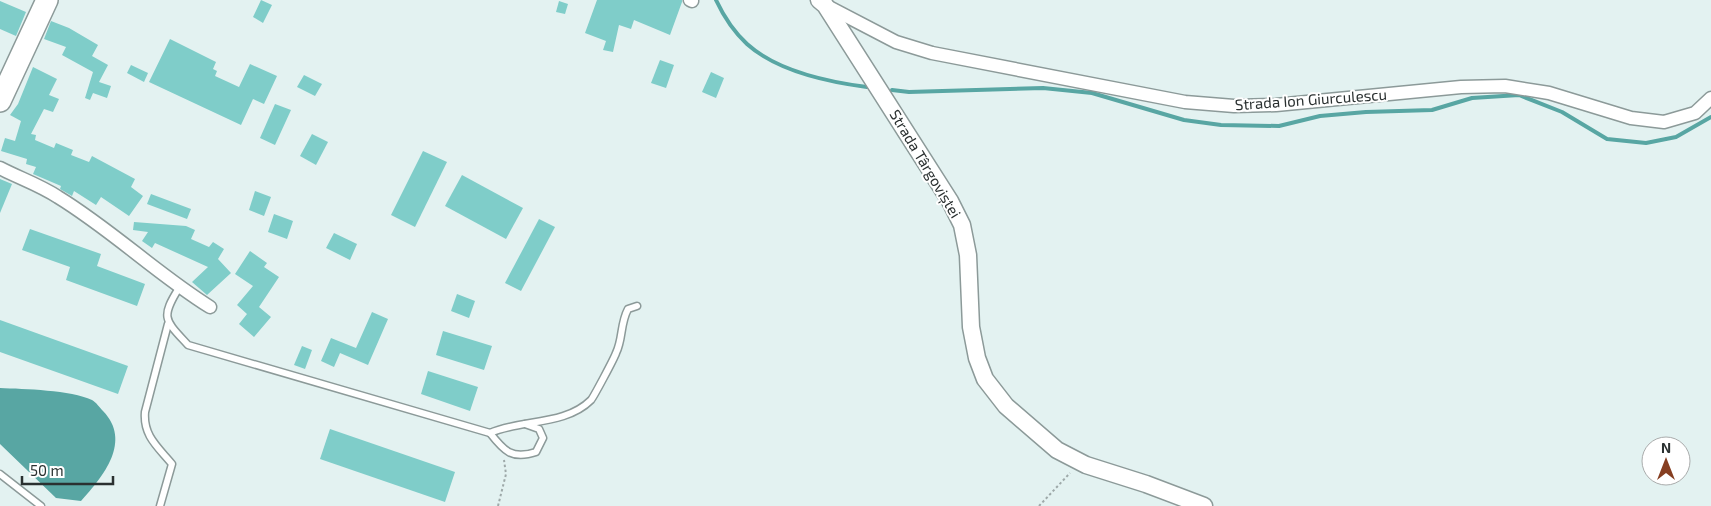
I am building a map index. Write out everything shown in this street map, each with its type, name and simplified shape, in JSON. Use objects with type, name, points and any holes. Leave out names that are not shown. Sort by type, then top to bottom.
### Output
[{"type":"highway","points":[[0,101],[48,0]]},
{"type":"main road","name":"Strada Târgoviștei","points":[[822,2],[950,200],[962,225],[968,255],[971,327],[977,358],[985,379],[1006,406],[1024,424],[1057,450],[1081,462],[1178,495],[1204,506]]},
{"type":"street","name":"Strada Ion Giurculescu","points":[[822,2],[896,42],[932,53],[1185,102],[1234,106],[1276,105],[1461,87],[1505,86],[1549,94],[1631,118],[1664,122],[1695,113],[1711,98]]},
{"type":"street","points":[[0,168],[57,196],[115,236],[179,288],[210,307]]},
{"type":"lane","points":[[160,506],[172,464],[146,433],[144,424],[145,412],[168,324],[167,308],[179,288]]},
{"type":"lane","points":[[490,433],[505,426],[548,420],[568,414],[591,400],[616,353],[622,320],[628,309],[637,306]]},
{"type":"lane","points":[[168,324],[188,345],[490,433],[503,450],[515,455],[528,455],[536,452],[543,438],[540,429],[522,424]]},
{"type":"lane","points":[[0,474],[40,506]]},
{"type":"path","points":[[498,506],[506,474],[503,450]]},
{"type":"path","points":[[1039,506],[1081,462]]},
{"type":"water","points":[[0,388],[47,391],[83,397],[95,402],[111,422],[115,434],[115,446],[111,458],[98,481],[81,501],[56,498],[0,444]]},
{"type":"building","points":[[261,0],[272,5],[263,23],[253,17]]},
{"type":"building","points":[[597,0],[682,0],[682,2],[670,35],[634,20],[631,29],[619,25],[613,52],[603,50],[606,41],[585,33]]},
{"type":"building","points":[[0,1],[26,12],[16,36],[0,29]]},
{"type":"building","points":[[559,1],[568,4],[565,14],[556,12]]},
{"type":"building","points":[[51,21],[69,28],[98,45],[92,56],[108,65],[99,82],[111,86],[107,98],[93,93],[90,100],[85,98],[93,72],[62,55],[66,47],[44,39]]},
{"type":"building","points":[[170,39],[216,62],[213,69],[217,71],[215,76],[239,87],[250,64],[277,76],[264,104],[253,99],[241,125],[149,82]]},
{"type":"building","points":[[660,60],[674,65],[666,88],[651,83]]},
{"type":"building","points":[[131,65],[148,73],[144,82],[127,73]]},
{"type":"building","points":[[33,67],[57,79],[49,95],[59,99],[53,112],[44,109],[31,134],[36,135],[35,140],[54,148],[56,143],[73,150],[71,155],[89,162],[92,156],[135,179],[131,187],[143,196],[129,216],[101,197],[96,205],[74,191],[72,196],[60,189],[61,186],[33,174],[36,167],[26,164],[27,159],[1,151],[5,138],[15,141],[21,121],[10,115],[18,104]]},
{"type":"building","points":[[711,72],[724,78],[716,98],[702,92]]},
{"type":"building","points":[[304,75],[322,84],[315,96],[297,87]]},
{"type":"building","points":[[275,104],[291,110],[275,145],[260,138]]},
{"type":"building","points":[[312,134],[328,142],[316,165],[300,156]]},
{"type":"building","points":[[423,151],[447,162],[415,227],[391,215]]},
{"type":"building","points":[[462,175],[523,208],[506,239],[445,206]]},
{"type":"building","points":[[0,179],[12,184],[0,213]]},
{"type":"building","points":[[255,191],[271,197],[264,216],[249,210]]},
{"type":"building","points":[[151,194],[191,209],[187,219],[147,204]]},
{"type":"building","points":[[274,214],[293,221],[287,239],[268,232]]},
{"type":"building","points":[[539,219],[555,227],[521,291],[505,283]]},
{"type":"building","points":[[134,222],[186,226],[195,230],[191,239],[209,247],[213,242],[224,249],[218,259],[231,273],[207,295],[192,282],[208,267],[155,243],[152,248],[142,241],[148,232],[133,230]]},
{"type":"building","points":[[30,229],[101,254],[97,266],[145,284],[137,306],[66,280],[70,267],[22,250]]},
{"type":"building","points":[[334,233],[357,244],[350,260],[326,248]]},
{"type":"building","points":[[250,251],[267,263],[264,267],[279,277],[259,307],[271,317],[254,337],[239,324],[247,314],[237,305],[253,286],[235,274]]},
{"type":"building","points":[[457,294],[475,301],[469,318],[451,311]]},
{"type":"building","points":[[372,312],[388,319],[368,365],[340,353],[334,367],[321,361],[331,338],[356,348]]},
{"type":"building","points":[[0,320],[128,366],[118,394],[0,352]]},
{"type":"building","points":[[443,331],[492,346],[484,370],[436,355]]},
{"type":"building","points":[[302,346],[312,350],[305,369],[294,365]]},
{"type":"building","points":[[428,371],[478,387],[470,411],[421,394]]},
{"type":"building","points":[[330,429],[455,472],[445,502],[320,459]]},
{"type":"waterway","points":[[716,0],[729,23],[742,39],[759,53],[804,74],[867,87]]},
{"type":"waterway","points":[[892,90],[909,92],[1043,88],[1092,93],[1184,120],[1221,125],[1279,126],[1320,116],[1366,112],[1432,110],[1472,98],[1519,95],[1562,112],[1607,139],[1646,143],[1676,137],[1711,117]]}]
